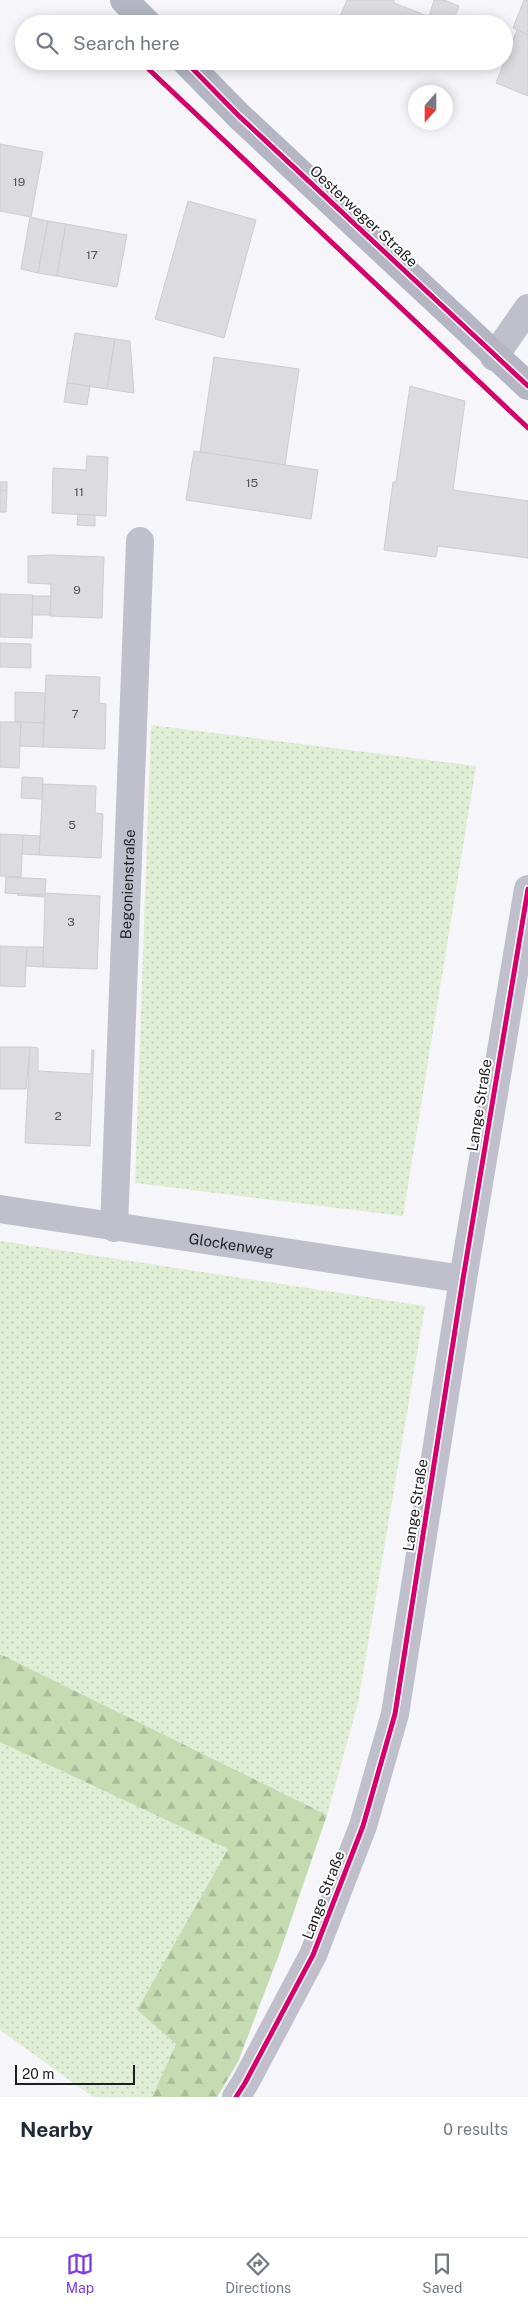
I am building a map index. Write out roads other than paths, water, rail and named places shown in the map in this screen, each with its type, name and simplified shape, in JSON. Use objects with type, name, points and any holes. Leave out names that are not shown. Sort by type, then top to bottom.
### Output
[{"type":"main road","points":[[124,0],[139,15]]},
{"type":"main road","name":"Oesterweger Straße","points":[[194,70],[239,116],[494,357],[528,386]]},
{"type":"street","points":[[494,357],[528,308]]},
{"type":"street","name":"Begonienstraße","points":[[114,1228],[140,542]]},
{"type":"street","name":"Lange Straße","points":[[236,2097],[313,1955],[363,1826],[396,1714],[463,1279],[528,889]]},
{"type":"street","name":"Glockenweg","points":[[0,1210],[463,1279]]}]
